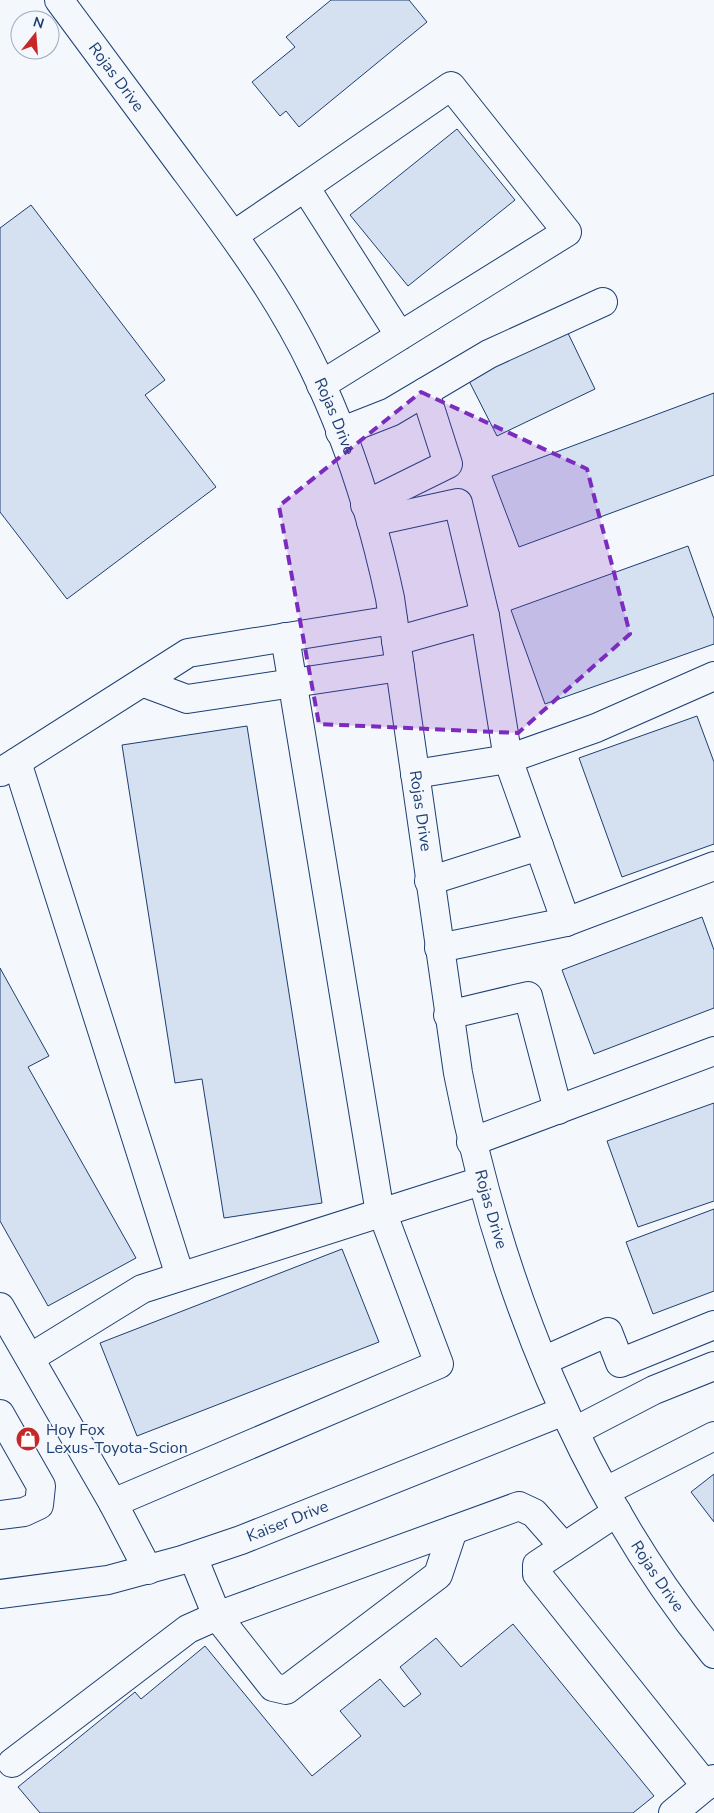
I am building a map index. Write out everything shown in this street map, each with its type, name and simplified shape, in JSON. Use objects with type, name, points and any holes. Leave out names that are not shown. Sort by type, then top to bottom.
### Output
[{"type":"street","name":"Rojas Drive","points":[[59,0],[234,236],[267,286],[314,368],[352,459],[379,547],[396,643],[448,1015],[471,1142],[493,1225],[527,1323],[569,1421],[612,1502],[662,1584],[714,1654]]},
{"type":"street","points":[[234,236],[451,86],[567,232],[321,385]]},
{"type":"street","points":[[305,187],[400,336]]},
{"type":"street","points":[[340,432],[391,412],[489,354],[603,302]]},
{"type":"street","points":[[368,513],[448,464],[425,392]]},
{"type":"street","points":[[368,513],[458,503],[485,616],[508,759],[566,922]]},
{"type":"street","points":[[144,682],[188,698],[294,683],[396,643],[485,616]]},
{"type":"street","points":[[180,1276],[8,768],[188,653],[285,637],[396,643]]},
{"type":"street","points":[[113,1503],[438,1364],[381,1211],[285,637]]},
{"type":"street","points":[[415,774],[508,759],[596,728],[714,676]]},
{"type":"street","points":[[429,881],[539,846]]},
{"type":"street","points":[[438,948],[566,922],[714,866]]},
{"type":"street","points":[[448,1015],[528,996],[558,1110]]},
{"type":"street","points":[[471,1142],[714,1051]]},
{"type":"street","points":[[30,1358],[142,1289],[381,1211],[481,1181]]},
{"type":"street","points":[[0,1307],[113,1503],[148,1570]]},
{"type":"street","points":[[544,1361],[608,1332],[620,1363],[714,1325]]},
{"type":"street","name":"Kaiser Drive","points":[[0,1594],[108,1580],[193,1557],[654,1390],[714,1366]]},
{"type":"street","points":[[0,1414],[42,1486],[39,1505],[24,1512],[0,1515]]},
{"type":"street","points":[[672,1813],[710,1783],[537,1574],[538,1565],[564,1547],[612,1502],[714,1436]]},
{"type":"street","points":[[12,1763],[188,1629],[217,1616],[519,1506],[534,1513],[564,1547]]},
{"type":"street","points":[[193,1557],[217,1616],[273,1687],[286,1690],[438,1576],[453,1530]]},
{"type":"highlighted area","points":[[421,392],[587,469],[630,634],[518,733],[319,724],[279,506]]},
{"type":"building","points":[[331,0],[409,0],[427,22],[299,127],[286,111],[280,116],[252,82],[295,47],[286,37]]},
{"type":"building","points":[[457,129],[515,200],[408,286],[350,215]]},
{"type":"building","points":[[31,205],[165,380],[145,395],[216,487],[67,599],[0,512],[0,228]]},
{"type":"building","points":[[566,329],[595,389],[497,436],[467,377]]},
{"type":"building","points":[[714,393],[714,475],[519,547],[492,476]]},
{"type":"building","points":[[688,546],[714,619],[714,644],[545,704],[511,610]]},
{"type":"building","points":[[697,716],[714,762],[714,844],[622,877],[579,758]]},
{"type":"building","points":[[247,726],[322,1203],[224,1218],[202,1079],[175,1083],[122,745]]},
{"type":"building","points":[[702,917],[714,950],[714,1008],[594,1054],[562,970]]},
{"type":"building","points":[[0,968],[49,1056],[28,1067],[136,1258],[48,1306],[0,1221]]},
{"type":"building","points":[[714,1103],[714,1201],[638,1227],[607,1141]]},
{"type":"building","points":[[714,1209],[714,1291],[653,1314],[626,1242]]},
{"type":"building","points":[[342,1249],[379,1342],[137,1436],[100,1343]]},
{"type":"building","points":[[714,1474],[714,1522],[691,1492]]},
{"type":"building","points":[[513,1624],[654,1796],[633,1813],[40,1813],[18,1787],[135,1692],[141,1699],[205,1646],[312,1776],[361,1736],[340,1711],[380,1679],[404,1707],[421,1694],[400,1667],[436,1638],[461,1667]]},
{"type":"place","name":"Hoy Fox Lexus-Toyota-Scion","points":[[28,1439]]}]
